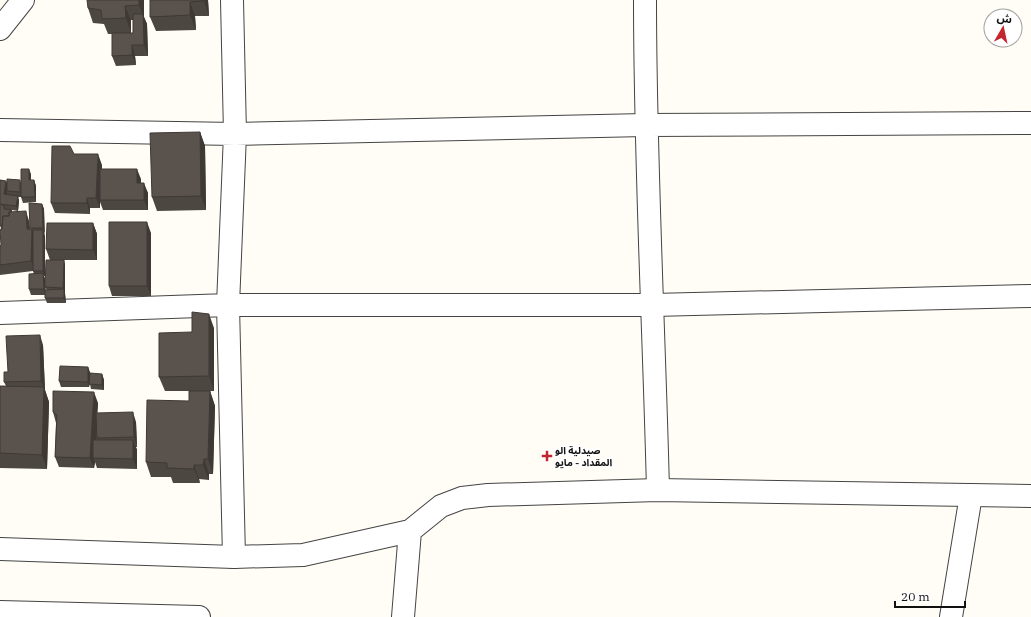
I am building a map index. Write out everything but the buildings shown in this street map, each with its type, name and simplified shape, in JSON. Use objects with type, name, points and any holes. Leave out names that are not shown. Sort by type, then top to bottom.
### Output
[{"type":"street","points":[[0,30],[22,0]]},
{"type":"street","points":[[232,0],[235,134],[228,305],[234,557]]},
{"type":"street","points":[[645,0],[645,125],[653,305],[658,490]]},
{"type":"street","points":[[0,130],[235,134],[645,125],[1031,123]]},
{"type":"street","points":[[0,313],[228,305],[653,305],[1031,296]]},
{"type":"street","points":[[0,549],[234,557],[303,555],[410,531],[440,506],[462,498],[488,495],[658,490],[1031,496]]},
{"type":"street","points":[[951,617],[971,496]]},
{"type":"street","points":[[403,617],[410,531]]},
{"type":"street","points":[[0,612],[199,617]]},
{"type":"place","name":"صيدلية الو المقداد - مايو","points":[[547,456]]}]
